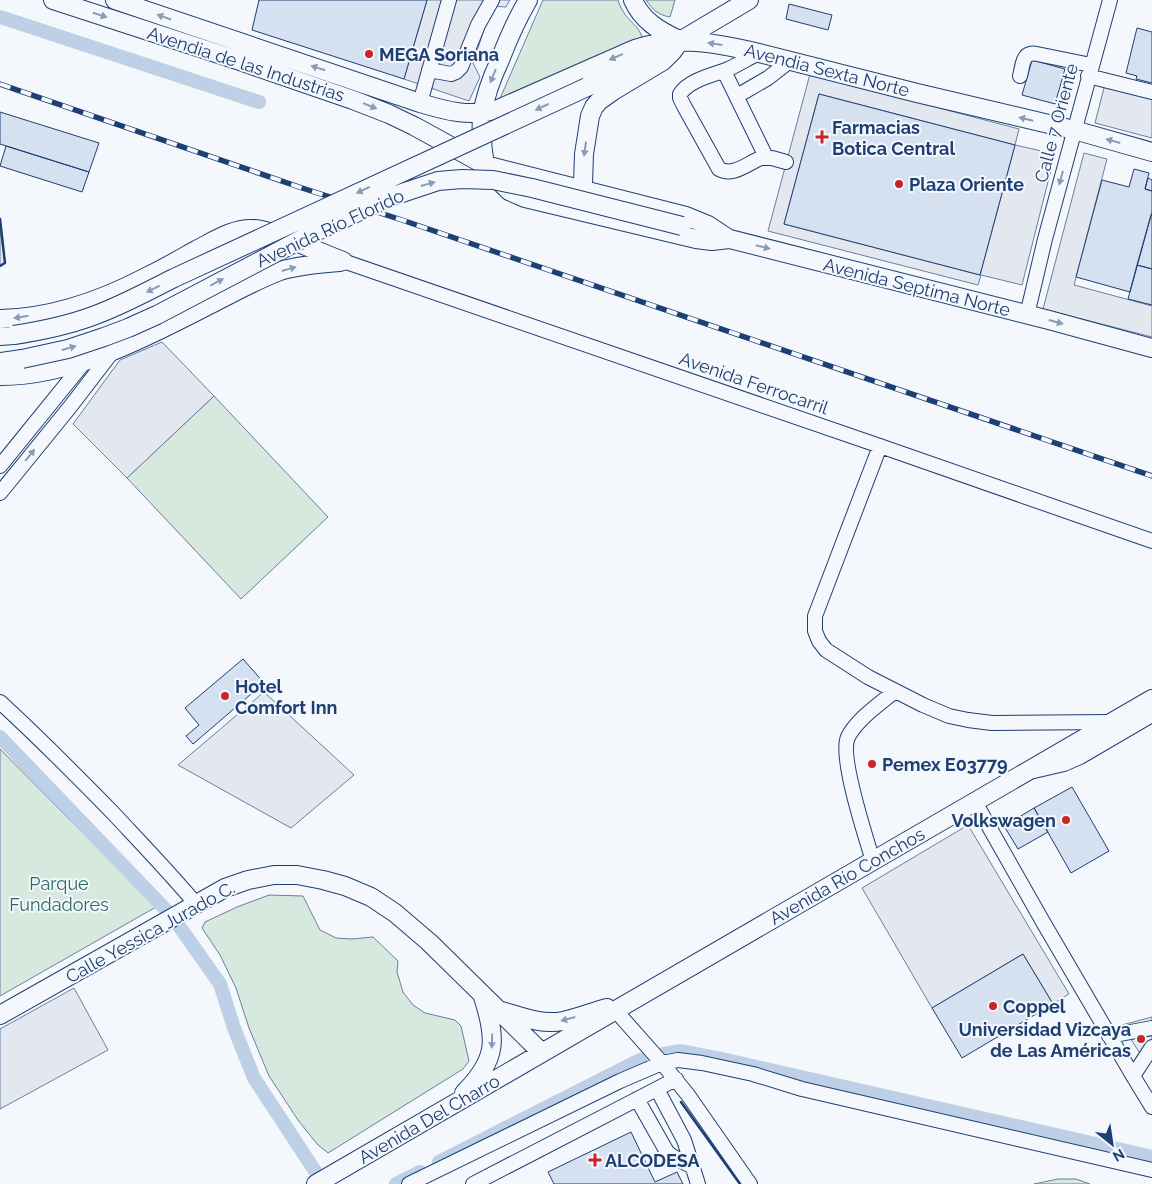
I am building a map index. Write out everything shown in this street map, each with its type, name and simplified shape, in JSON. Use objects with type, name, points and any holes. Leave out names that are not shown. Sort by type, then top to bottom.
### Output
[{"type":"main road","name":"Avendia de las Industrias","points":[[53,0],[353,100],[414,126],[485,165]]},
{"type":"main road","name":"Avendia de las Industrias","points":[[115,0],[420,103],[460,113],[482,114]]},
{"type":"main road","points":[[528,0],[510,36],[485,100],[482,114],[485,165],[509,191],[525,198],[696,239],[712,241],[729,239]]},
{"type":"main road","points":[[633,0],[640,13],[651,24],[680,40]]},
{"type":"main road","points":[[482,114],[506,106],[635,49],[655,43],[680,40],[749,0]]},
{"type":"main road","points":[[584,190],[584,154],[590,116],[594,107],[613,91],[664,61],[680,40]]},
{"type":"main road","name":"Avendia Sexta Norte","points":[[680,40],[759,52],[918,93],[1074,130],[1152,152]]},
{"type":"main road","name":"Avenida Río Florido","points":[[7,335],[65,325],[116,307],[174,278],[587,87],[680,40]]},
{"type":"main road","points":[[485,165],[698,220],[729,239]]},
{"type":"main road","name":"Avenida Río Florido","points":[[0,362],[68,349],[128,328],[157,315],[316,232],[390,197],[438,181],[493,180],[682,226]]},
{"type":"main road","name":"Avenida Septima Norte","points":[[682,226],[1152,348]]},
{"type":"main road","points":[[0,319],[12,319],[80,305],[145,278],[232,232],[254,229],[284,237],[343,261]]},
{"type":"main road","points":[[217,239],[241,243],[250,246],[254,250],[257,255],[258,266],[252,283]]},
{"type":"main road","points":[[0,376],[64,367],[113,351],[252,283],[279,272],[298,266],[343,261]]},
{"type":"main road","name":"Avenida Río Conchos","points":[[542,1053],[1152,699]]},
{"type":"main road","name":"Calle Yessica Jurado C.","points":[[0,1015],[225,888],[248,880],[274,875],[297,875],[345,886],[372,897],[429,942],[542,1053]]},
{"type":"main road","points":[[453,1104],[475,1082],[491,1054],[492,1031],[482,994]]},
{"type":"main road","points":[[497,1009],[540,1022],[553,1022],[563,1021],[632,1001]]},
{"type":"main road","name":"Avenida Del Charro","points":[[316,1184],[542,1053]]},
{"type":"street","points":[[420,103],[449,0]]},
{"type":"street","points":[[429,70],[451,74],[459,70],[478,25],[492,0]]},
{"type":"street","name":"Calle 7 Oriente","points":[[1027,315],[1045,239],[1110,0]]},
{"type":"street","points":[[759,52],[724,71],[708,76],[683,90],[680,94],[682,102],[719,169],[734,171],[766,157],[786,162]]},
{"type":"street","points":[[1020,76],[1027,55],[1030,53],[1152,92]]},
{"type":"street","points":[[737,96],[768,78],[790,60]]},
{"type":"street","points":[[724,71],[766,157]]},
{"type":"street","name":"Avenida Ferrocarril","points":[[343,261],[1152,541]]},
{"type":"street","points":[[0,493],[113,351]]},
{"type":"street","points":[[17,471],[2,463],[86,360]]},
{"type":"street","points":[[43,413],[56,424]]},
{"type":"street","points":[[880,446],[816,616],[814,631],[819,642],[826,650],[868,677],[949,716],[992,723],[1112,722]]},
{"type":"street","points":[[873,861],[851,782],[846,746],[847,739],[858,723],[894,691]]},
{"type":"street","points":[[0,702],[94,794],[176,880],[196,904]]},
{"type":"street","points":[[1026,772],[1048,769],[1080,757],[1152,715]]},
{"type":"street","points":[[975,802],[1152,1107]]},
{"type":"street","points":[[616,1011],[676,1079],[750,1184]]},
{"type":"street","points":[[1110,1036],[1152,1028]]},
{"type":"street","points":[[1133,1076],[1152,1048]]},
{"type":"street","points":[[409,1184],[620,1081],[662,1063],[678,1060],[702,1062],[753,1074],[802,1089],[1152,1170]]},
{"type":"street","points":[[473,1184],[676,1079]]},
{"type":"street","points":[[657,1088],[684,1140],[698,1184]]},
{"type":"street","points":[[636,1099],[667,1152],[691,1166]]},
{"type":"green space","points":[[543,0],[618,0],[625,15],[642,37],[498,103]]},
{"type":"green space","points":[[646,0],[675,0],[670,17],[656,12]]},
{"type":"green space","points":[[214,396],[328,517],[241,599],[127,478]]},
{"type":"green space","name":"Parque Fundadores","points":[[0,749],[156,907],[0,996]]},
{"type":"green space","points":[[269,895],[303,896],[320,930],[336,938],[373,937],[398,961],[397,972],[403,992],[413,1005],[425,1013],[455,1020],[461,1026],[469,1061],[463,1069],[328,1153],[317,1144],[298,1120],[269,1076],[249,1028],[236,988],[220,955],[202,928],[205,922]]},
{"type":"green space","points":[[1058,1179],[1076,1179],[1090,1184],[1034,1184]]},
{"type":"shaded area","points":[[427,0],[510,0],[506,7],[492,6],[473,63],[480,77],[469,101],[404,79]]},
{"type":"shaded area","points":[[810,74],[1019,129],[1015,145],[1055,154],[1022,285],[981,275],[978,285],[768,231]],"holes":[[[819,94],[1015,145],[980,275],[784,224]]]},
{"type":"shaded area","points":[[1105,84],[1152,96],[1152,138],[1095,123]]},
{"type":"shaded area","points":[[1084,153],[1107,159],[1074,285],[1152,306],[1152,337],[1043,309]]},
{"type":"shaded area","points":[[0,230],[5,263],[0,266]]},
{"type":"shaded area","points":[[162,342],[214,396],[127,478],[73,424],[120,360]]},
{"type":"shaded area","points":[[264,692],[354,775],[291,828],[178,765]]},
{"type":"shaded area","points":[[968,825],[1069,994],[1053,1004],[1023,954],[932,1008],[862,888]]},
{"type":"shaded area","points":[[74,988],[108,1050],[0,1109],[0,1029]]},
{"type":"shaded area","name":"Universidad Vizcaya de Las Américas","points":[[1152,1017],[1152,1056],[1139,1052],[1122,1025]]},
{"type":"building","name":"MEGA Soriana","points":[[259,0],[427,0],[404,79],[252,30]]},
{"type":"building","points":[[789,4],[832,15],[828,30],[786,19]]},
{"type":"building","points":[[1137,28],[1152,32],[1152,83],[1136,79],[1137,76],[1126,73]]},
{"type":"building","points":[[1032,60],[1065,69],[1055,104],[1022,95]]},
{"type":"building","name":"Plaza Oriente","points":[[819,94],[1015,145],[980,275],[784,224]]},
{"type":"building","points":[[0,112],[99,143],[89,172],[0,144]]},
{"type":"building","points":[[6,146],[89,172],[82,192],[0,166]]},
{"type":"building","points":[[1134,169],[1149,173],[1145,189],[1152,191],[1152,212],[1130,292],[1076,277],[1102,180],[1129,187]]},
{"type":"building","points":[[1148,178],[1152,180],[1152,191],[1145,189]]},
{"type":"building","points":[[1152,215],[1152,269],[1137,265]]},
{"type":"building","points":[[1137,265],[1152,269],[1152,305],[1128,299]]},
{"type":"building","name":"Hotel Comfort Inn","points":[[243,659],[264,683],[193,744],[186,736],[199,725],[185,708]]},
{"type":"building","name":"Volkswagen","points":[[1072,787],[1109,851],[1071,873],[1034,808]]},
{"type":"building","points":[[1034,808],[1048,832],[1018,849],[1004,826]]},
{"type":"building","name":"Coppel","points":[[1023,954],[1053,1004],[962,1058],[932,1008]]},
{"type":"building","name":"ALCODESA","points":[[631,1132],[655,1182],[677,1172],[683,1184],[554,1184],[548,1172]]},
{"type":"waterway","points":[[0,17],[259,102]]},
{"type":"waterway","points":[[0,737],[167,911],[179,926],[220,984],[234,1028],[254,1078],[315,1171]]},
{"type":"waterway","points":[[439,1162],[634,1063],[648,1057],[681,1051],[1152,1157]]},
{"type":"waterway","points":[[396,1184],[420,1172]]},
{"type":"railway","points":[[0,84],[1152,476]]},
{"type":"wall","points":[[0,219],[5,263],[0,266]]},
{"type":"wall","points":[[681,1102],[740,1184]]},
{"type":"place","name":"MEGA Soriana","points":[[369,54]]},
{"type":"place","name":"Farmacias Botica Central","points":[[822,137]]},
{"type":"place","name":"Plaza Oriente","points":[[899,184]]},
{"type":"place","name":"Hotel Comfort Inn","points":[[225,696]]},
{"type":"place","name":"Pemex E03779","points":[[872,764]]},
{"type":"place","name":"Volkswagen","points":[[1066,820]]},
{"type":"place","name":"Coppel","points":[[993,1006]]},
{"type":"place","name":"Universidad Vizcaya de Las Américas","points":[[1141,1039]]},
{"type":"place","name":"ALCODESA","points":[[595,1160]]}]
